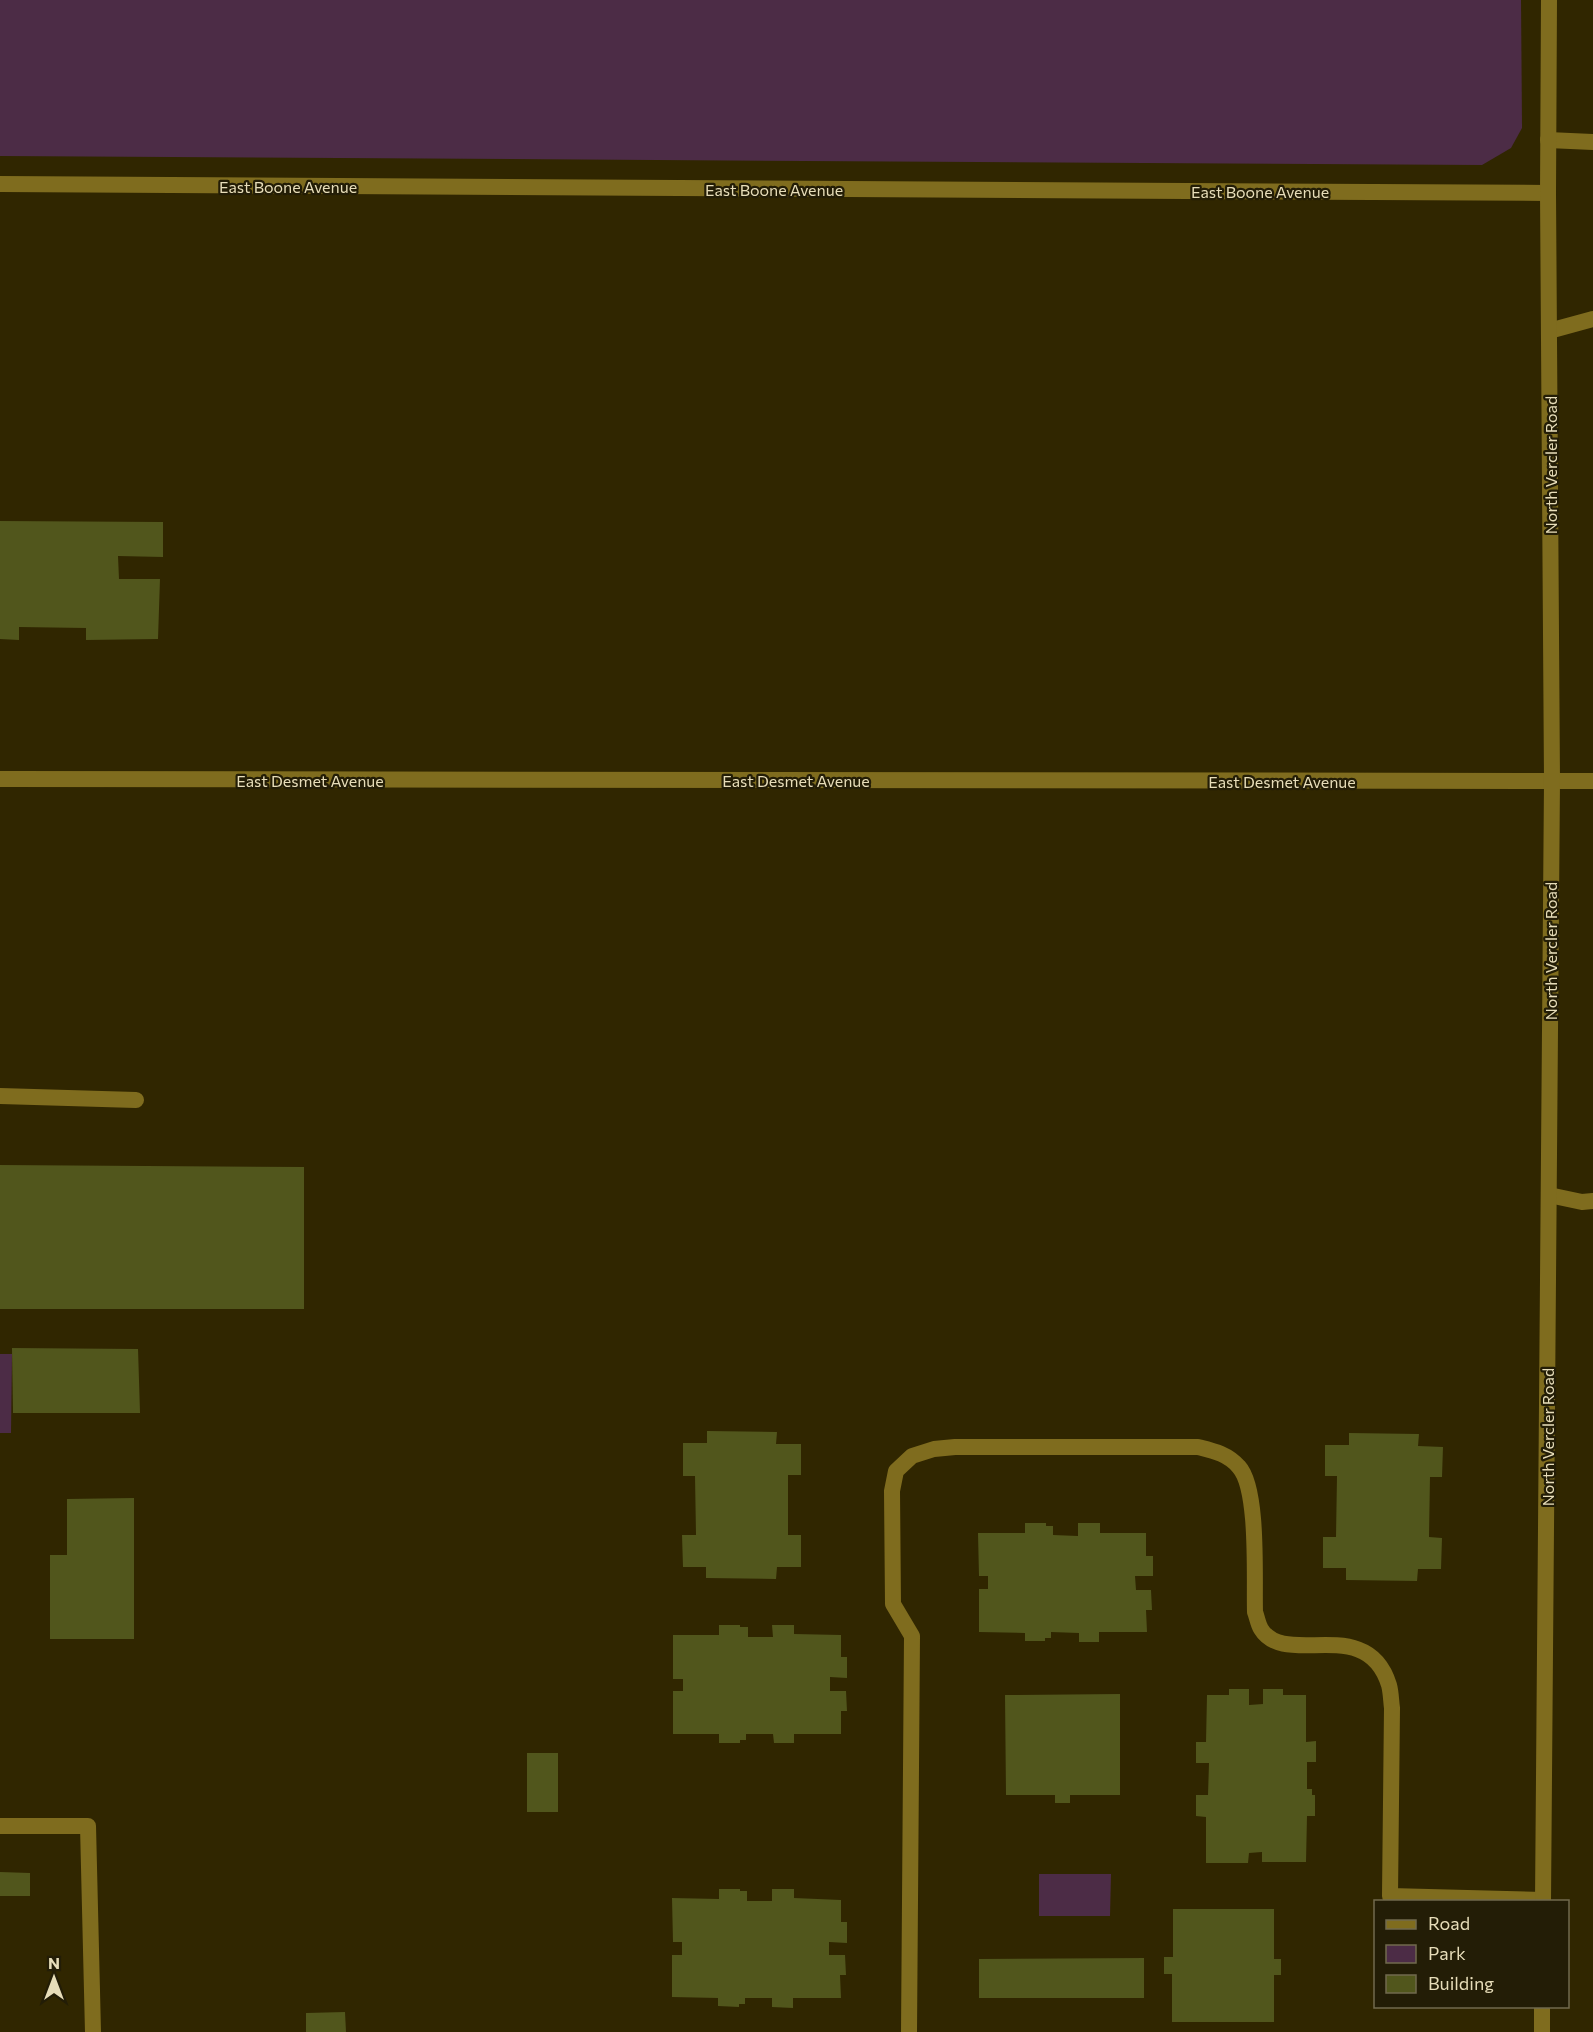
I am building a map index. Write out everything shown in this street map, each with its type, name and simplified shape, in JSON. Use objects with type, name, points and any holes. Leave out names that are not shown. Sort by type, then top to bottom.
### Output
[{"type":"street","name":"North Vercler Road","points":[[1543,1900],[1552,781],[1549,0]]},
{"type":"street","points":[[1548,140],[1593,142]]},
{"type":"street","name":"East Boone Avenue","points":[[0,184],[1548,193]]},
{"type":"street","points":[[1549,332],[1593,319]]},
{"type":"street","name":"East Desmet Avenue","points":[[0,779],[1593,781]]},
{"type":"street","points":[[0,1096],[136,1100]]},
{"type":"street","points":[[1549,1196],[1582,1202],[1593,1201]]},
{"type":"street","points":[[909,2032],[912,1636],[893,1604],[892,1491],[897,1471],[912,1456],[934,1449],[955,1447],[1198,1447],[1221,1452],[1240,1467],[1250,1488],[1255,1612],[1262,1630],[1273,1640],[1290,1644],[1342,1645],[1364,1650],[1380,1667],[1389,1686],[1392,1708],[1390,1896],[1512,1900]]},
{"type":"street","points":[[0,1826],[88,1826],[93,2032]]},
{"type":"street","points":[[1542,2008],[1542,2032]]},
{"type":"green space","points":[[0,0],[1521,0],[1522,128],[1511,148],[1482,165],[0,156]]},
{"type":"green space","points":[[0,1354],[12,1354],[11,1433],[0,1433]]},
{"type":"green space","points":[[1039,1874],[1111,1874],[1110,1916],[1039,1916]]},
{"type":"building","points":[[0,521],[163,522],[163,557],[118,556],[119,579],[160,579],[158,639],[86,640],[86,628],[19,627],[19,640],[0,639]]},
{"type":"building","points":[[0,1165],[304,1167],[304,1309],[0,1309]]},
{"type":"building","points":[[12,1348],[138,1349],[140,1413],[13,1413]]},
{"type":"building","points":[[707,1431],[777,1432],[776,1444],[801,1444],[801,1475],[788,1475],[788,1535],[801,1535],[801,1567],[777,1567],[776,1579],[706,1578],[706,1567],[683,1567],[682,1535],[696,1535],[695,1476],[683,1476],[683,1443],[707,1443]]},
{"type":"building","points":[[1349,1433],[1419,1434],[1418,1446],[1443,1447],[1442,1477],[1430,1477],[1429,1537],[1442,1538],[1441,1569],[1418,1569],[1417,1581],[1346,1580],[1346,1568],[1323,1568],[1323,1537],[1336,1537],[1337,1476],[1325,1476],[1325,1445],[1349,1445]]},
{"type":"building","points":[[134,1498],[134,1639],[50,1639],[50,1555],[67,1555],[67,1499]]},
{"type":"building","points":[[1025,1523],[1046,1523],[1046,1526],[1053,1526],[1053,1535],[1078,1536],[1078,1523],[1100,1523],[1100,1533],[1146,1533],[1146,1556],[1153,1556],[1153,1576],[1135,1576],[1136,1590],[1151,1590],[1152,1610],[1146,1610],[1147,1632],[1099,1632],[1099,1642],[1079,1642],[1079,1633],[1051,1632],[1051,1638],[1045,1638],[1045,1641],[1025,1641],[1025,1633],[979,1632],[979,1589],[988,1589],[988,1576],[979,1576],[978,1533],[1025,1533]]},
{"type":"building","points":[[719,1625],[748,1627],[748,1637],[773,1637],[772,1625],[794,1625],[794,1634],[841,1635],[841,1657],[847,1657],[847,1678],[830,1677],[830,1691],[846,1691],[847,1711],[841,1711],[841,1734],[794,1734],[794,1743],[774,1743],[773,1734],[746,1734],[746,1740],[740,1740],[740,1743],[719,1743],[719,1734],[673,1734],[673,1691],[683,1691],[683,1679],[673,1679],[673,1635],[719,1635]]},
{"type":"building","points":[[1229,1689],[1249,1689],[1249,1705],[1263,1704],[1263,1689],[1283,1689],[1283,1695],[1306,1695],[1306,1742],[1316,1741],[1316,1762],[1307,1762],[1307,1789],[1312,1789],[1312,1795],[1315,1795],[1315,1816],[1307,1816],[1306,1862],[1262,1862],[1262,1852],[1249,1853],[1248,1863],[1206,1863],[1206,1817],[1196,1816],[1196,1795],[1208,1795],[1209,1763],[1196,1763],[1196,1742],[1206,1742],[1207,1695],[1229,1695]]},
{"type":"building","points":[[1120,1694],[1120,1795],[1070,1795],[1070,1803],[1055,1803],[1055,1795],[1006,1795],[1005,1695]]},
{"type":"building","points":[[527,1753],[558,1753],[558,1812],[527,1812]]},
{"type":"building","points":[[0,1872],[30,1873],[30,1896],[0,1896]]},
{"type":"building","points":[[719,1889],[747,1891],[747,1901],[772,1901],[772,1889],[794,1889],[794,1898],[841,1900],[841,1922],[847,1922],[847,1943],[829,1942],[829,1955],[845,1955],[846,1975],[840,1975],[841,1998],[793,1998],[793,2008],[772,2007],[772,1998],[745,1998],[745,2004],[739,2004],[739,2007],[718,2006],[718,1998],[672,1997],[672,1955],[682,1955],[682,1942],[673,1942],[672,1898],[719,1899]]},
{"type":"building","points":[[1173,1909],[1274,1909],[1274,1959],[1281,1959],[1281,1975],[1274,1975],[1274,2022],[1172,2022],[1172,1974],[1164,1974],[1164,1957],[1173,1957]]},
{"type":"building","points":[[1144,1958],[1144,1998],[979,1998],[979,1959]]},
{"type":"building","points":[[345,2012],[346,2032],[306,2032],[306,2013]]}]
